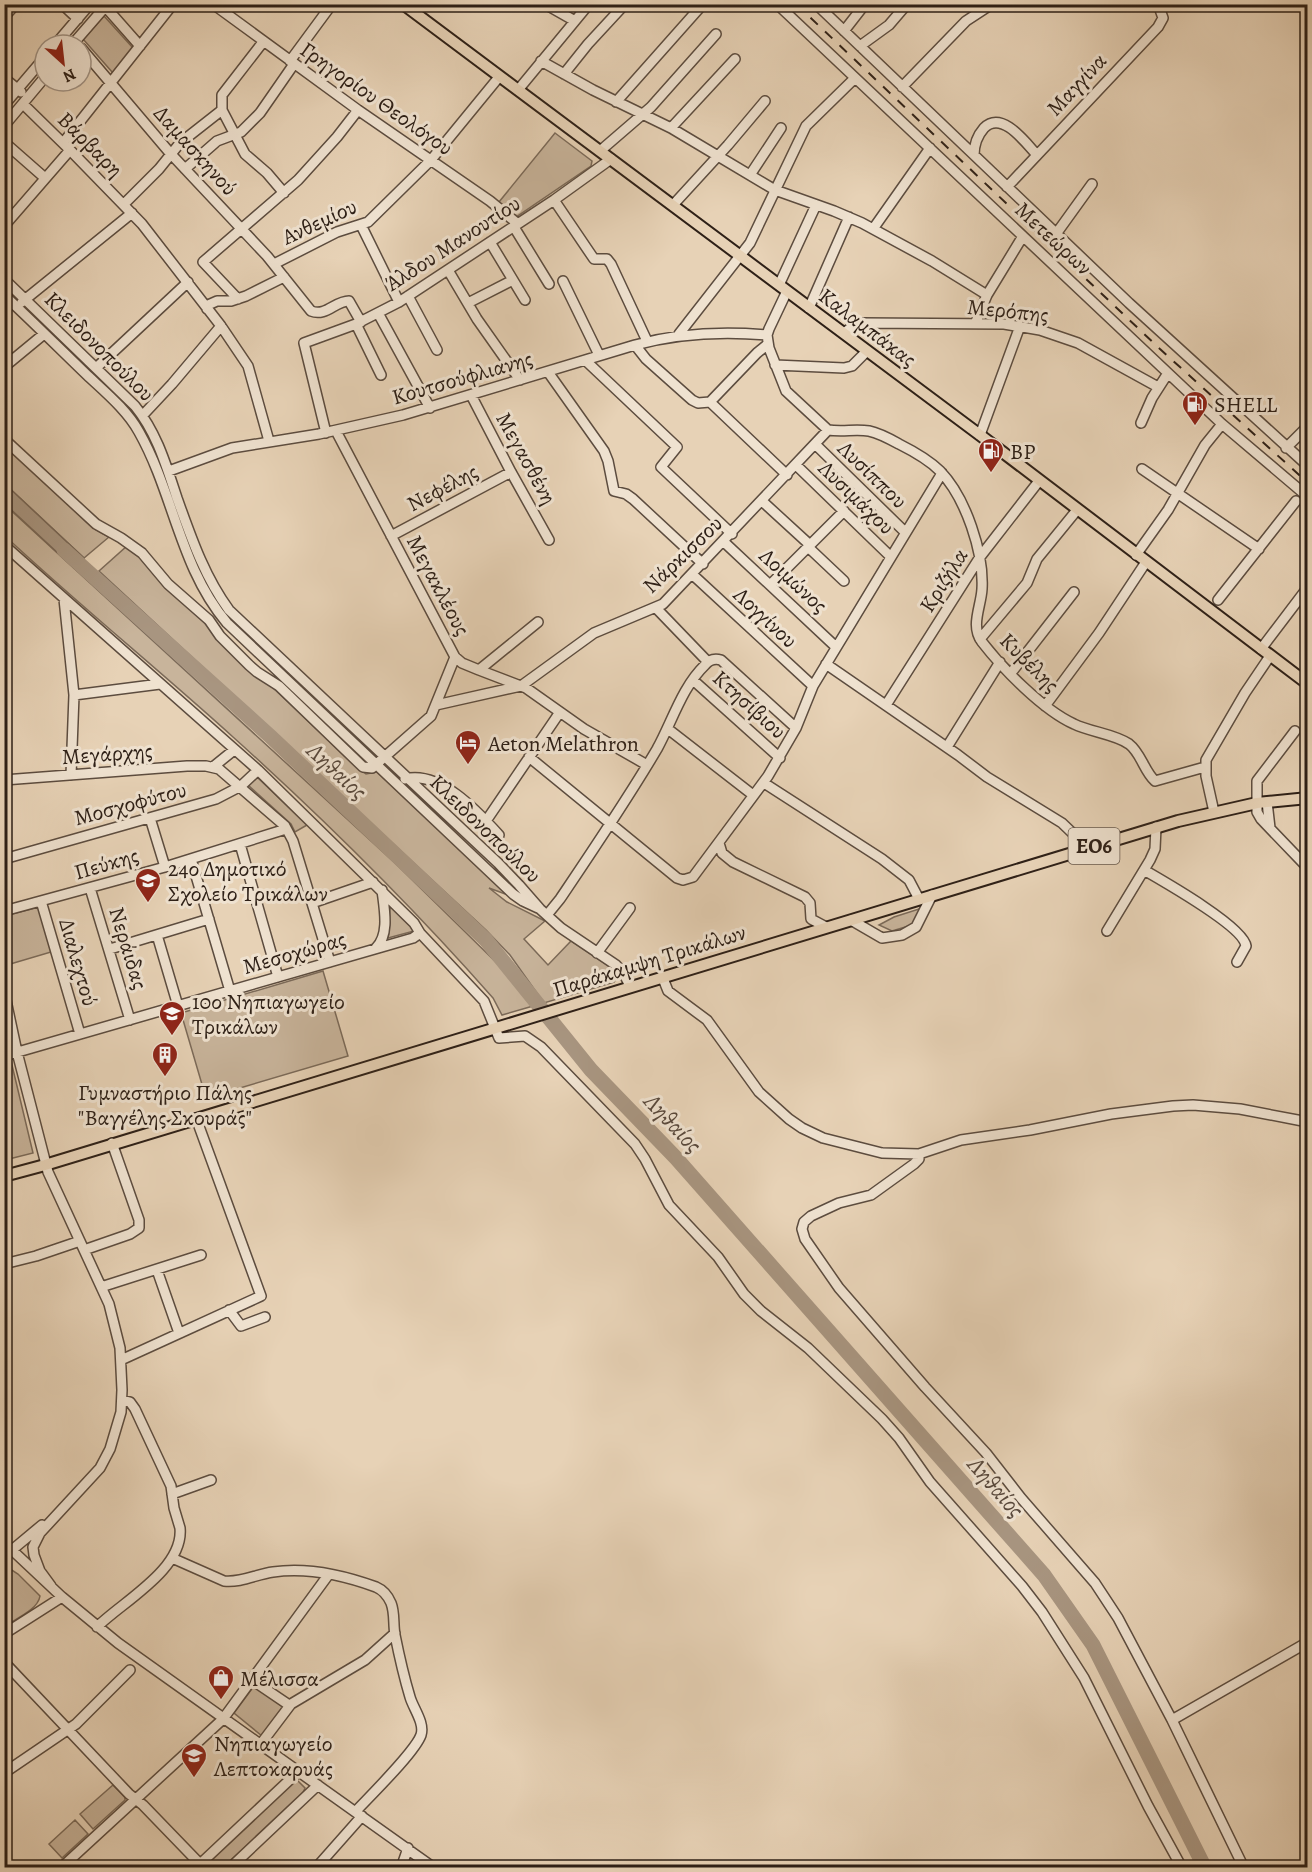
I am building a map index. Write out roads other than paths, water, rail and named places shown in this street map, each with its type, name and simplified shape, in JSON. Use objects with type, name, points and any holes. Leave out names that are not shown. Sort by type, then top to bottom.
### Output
[{"type":"main road","name":"Καλαμπάκας","points":[[403,4],[980,435],[1308,684]]},
{"type":"main road","name":"Παράκαμψη Τρικάλων","points":[[4,1176],[1156,827],[1214,812],[1262,803],[1308,798]]},
{"type":"street","points":[[4,17],[16,4]]},
{"type":"street","points":[[62,4],[78,19]]},
{"type":"street","points":[[66,33],[90,4]]},
{"type":"street","points":[[4,225],[45,178],[112,83],[173,4]]},
{"type":"street","name":"Γρηγορίου Θεολόγου","points":[[213,4],[358,110],[490,201],[516,225],[549,284]]},
{"type":"street","points":[[185,170],[217,141],[241,132],[260,113],[332,4]]},
{"type":"street","points":[[545,4],[575,21]]},
{"type":"street","points":[[518,90],[589,4]]},
{"type":"street","points":[[564,74],[625,4]]},
{"type":"street","points":[[616,102],[704,4]]},
{"type":"street","name":"Μετεώρων","points":[[777,4],[1221,424],[1308,497]]},
{"type":"street","points":[[816,4],[1056,234],[1308,466]]},
{"type":"street","points":[[844,31],[865,4]]},
{"type":"street","points":[[860,46],[889,25],[907,4]]},
{"type":"street","points":[[902,87],[966,21],[992,4]]},
{"type":"street","name":"Μαγγίνα","points":[[1007,187],[1158,27],[1163,18],[1158,4]]},
{"type":"street","points":[[85,33],[104,6],[140,46]]},
{"type":"street","points":[[600,151],[657,101],[716,34]]},
{"type":"street","points":[[263,42],[222,95],[222,110],[248,158],[267,173],[284,193]]},
{"type":"street","points":[[670,128],[735,59]]},
{"type":"street","points":[[541,61],[616,102],[670,128],[775,190],[849,217],[940,266],[987,295]]},
{"type":"street","name":"Δαμασκηνού","points":[[93,62],[185,170],[274,264],[311,311],[324,312],[345,301],[349,302],[359,323]]},
{"type":"street","points":[[4,105],[33,71]]},
{"type":"street","name":"Ανθεμίου","points":[[274,264],[337,232],[368,222],[431,160],[499,77]]},
{"type":"street","name":"Βάρβαρη","points":[[4,78],[18,89],[25,101],[124,204],[188,282],[248,366],[269,441]]},
{"type":"street","points":[[680,334],[750,243],[806,126],[855,78]]},
{"type":"street","points":[[4,126],[33,91]]},
{"type":"street","points":[[673,205],[765,101]]},
{"type":"street","points":[[124,204],[159,169],[180,143],[222,110]]},
{"type":"street","points":[[238,298],[203,262],[284,193],[337,137],[358,110]]},
{"type":"street","points":[[974,155],[978,136],[989,123],[995,121],[1001,122],[1016,133],[1037,155]]},
{"type":"street","points":[[750,175],[781,128]]},
{"type":"street","points":[[4,142],[45,178]]},
{"type":"street","points":[[873,229],[930,148]]},
{"type":"street","name":"Άλδου Μανουτίου","points":[[304,343],[359,323],[399,302],[554,200],[611,159]]},
{"type":"street","points":[[1056,234],[1092,184]]},
{"type":"street","points":[[554,200],[594,259],[607,259],[611,264],[647,341]]},
{"type":"street","points":[[635,345],[646,359],[697,403],[711,402],[768,339],[783,288],[816,205]]},
{"type":"street","points":[[16,306],[132,213]]},
{"type":"street","points":[[809,308],[849,217]]},
{"type":"street","points":[[361,225],[399,302]]},
{"type":"street","points":[[975,324],[987,295],[1023,236]]},
{"type":"street","points":[[490,242],[525,300]]},
{"type":"street","points":[[448,270],[520,380]]},
{"type":"street","points":[[207,309],[208,305],[213,302],[238,298],[284,277]]},
{"type":"street","name":"Κλειδονοπούλου","points":[[4,279],[143,415],[153,432],[169,471],[210,583],[229,610],[519,885],[543,912]]},
{"type":"street","points":[[468,303],[513,280]]},
{"type":"street","points":[[563,281],[599,356]]},
{"type":"street","points":[[96,368],[188,282]]},
{"type":"street","name":"Κλειδονοπούλου","points":[[4,295],[111,398],[134,424],[151,455],[192,568],[204,592],[227,623],[280,682],[377,764],[513,894],[543,912]]},
{"type":"street","points":[[408,296],[437,350]]},
{"type":"street","points":[[378,313],[430,408]]},
{"type":"street","name":"Μερόπης","points":[[844,333],[862,322],[1020,326],[1068,338],[1158,387]]},
{"type":"street","points":[[359,323],[381,375]]},
{"type":"street","points":[[143,415],[220,326]]},
{"type":"street","points":[[980,435],[1020,326]]},
{"type":"street","name":"Κουτσούφλιανης","points":[[169,471],[222,450],[331,432],[430,408],[647,341],[680,334],[726,332],[768,339]]},
{"type":"street","points":[[4,367],[44,334]]},
{"type":"street","points":[[768,339],[775,365],[788,394],[828,430]]},
{"type":"street","name":"Μεγακλέους","points":[[304,343],[331,432],[391,536],[455,657],[462,663],[535,693],[590,734],[647,765]]},
{"type":"street","points":[[775,365],[844,368],[852,366],[867,351]]},
{"type":"street","points":[[585,360],[677,447],[661,467],[732,534]]},
{"type":"street","points":[[548,372],[604,451],[615,491],[633,499],[703,564]]},
{"type":"street","points":[[1141,423],[1158,387],[1168,373]]},
{"type":"street","name":"Μεγασθένη","points":[[471,395],[549,540]]},
{"type":"street","points":[[711,402],[787,475]]},
{"type":"street","points":[[1136,555],[1178,494],[1201,450],[1221,424]]},
{"type":"street","points":[[1286,448],[1308,426]]},
{"type":"street","name":"Νάρκισσου","points":[[436,705],[521,686],[594,633],[668,601],[828,430]]},
{"type":"street","name":"Κυβέλης","points":[[828,430],[873,432],[915,453],[942,473],[952,486],[968,519],[980,557],[982,590],[977,623],[980,639],[1011,674],[1045,706],[1074,725],[1124,741],[1131,746],[1155,781],[1205,766]]},
{"type":"street","points":[[4,439],[96,524],[142,553],[168,585],[209,620],[220,636],[257,672],[280,682]]},
{"type":"street","name":"Λυσίππου","points":[[815,444],[905,532]]},
{"type":"street","name":"Λυσιμάχου","points":[[796,465],[891,557]]},
{"type":"street","points":[[1142,469],[1259,549]]},
{"type":"street","name":"Νεφέλης","points":[[391,536],[511,472]]},
{"type":"street","points":[[529,757],[677,878],[683,880],[693,877],[764,783],[780,758],[796,728],[813,686],[942,473]]},
{"type":"street","name":"Κριζήλα","points":[[886,705],[980,557],[1039,481]]},
{"type":"street","points":[[762,501],[844,581]]},
{"type":"street","points":[[1218,600],[1296,501]]},
{"type":"street","points":[[980,639],[1027,583],[1037,559],[1077,510]]},
{"type":"street","points":[[771,584],[844,511]]},
{"type":"street","name":"Λοιμώνος","points":[[724,542],[836,647]]},
{"type":"street","points":[[4,545],[258,770],[382,890],[479,994],[499,1026],[499,1038],[519,1035],[532,1039],[640,1150],[669,1205],[718,1257],[749,1299],[808,1348],[899,1438],[930,1482],[1022,1586],[1042,1612],[1084,1678],[1182,1868]]},
{"type":"street","points":[[1045,706],[1100,633],[1146,562]]},
{"type":"street","name":"Λογγίνου","points":[[693,575],[813,686]]},
{"type":"street","points":[[1214,812],[1205,766],[1209,753],[1245,693],[1265,652],[1308,587]]},
{"type":"street","points":[[1011,674],[1074,592]]},
{"type":"street","points":[[64,599],[74,695],[71,775]]},
{"type":"street","points":[[656,608],[708,662]]},
{"type":"street","points":[[479,670],[538,622]]},
{"type":"street","points":[[377,764],[429,719],[455,657]]},
{"type":"street","points":[[630,986],[621,970],[574,938],[543,912],[560,899],[611,823],[668,729],[693,680],[708,662],[721,660],[796,728]]},
{"type":"street","points":[[947,747],[1000,662]]},
{"type":"street","points":[[826,664],[994,782],[1062,823],[1088,848]]},
{"type":"street","name":"Κτησίβιου","points":[[693,680],[780,758]]},
{"type":"street","points":[[74,695],[160,684]]},
{"type":"street","points":[[486,821],[560,712]]},
{"type":"street","points":[[668,729],[753,795]]},
{"type":"street","points":[[1295,731],[1258,777],[1262,803],[1270,828],[1308,868]]},
{"type":"street","points":[[234,750],[213,767],[241,786],[286,829],[292,841],[330,962]]},
{"type":"street","name":"Μεγάρχης","points":[[4,780],[188,766],[213,767]]},
{"type":"street","name":"Μοσχοφύτου","points":[[4,859],[216,799],[241,786],[258,770]]},
{"type":"street","points":[[398,785],[406,778],[413,777],[444,786],[454,791],[499,835]]},
{"type":"street","points":[[764,783],[882,859],[909,880],[919,899]]},
{"type":"street","points":[[150,818],[165,867]]},
{"type":"street","points":[[1107,931],[1155,849],[1156,827]]},
{"type":"street","name":"Πεύκης","points":[[4,911],[165,867],[286,829]]},
{"type":"street","points":[[719,843],[722,853],[733,862],[805,897],[810,903],[811,919],[826,927]]},
{"type":"street","points":[[240,844],[278,977]]},
{"type":"street","points":[[191,859],[230,991]]},
{"type":"street","points":[[1144,870],[1210,911],[1243,938],[1246,946],[1237,962]]},
{"type":"street","points":[[312,903],[373,882]]},
{"type":"street","name":"Νεράιδας","points":[[90,888],[130,1020]]},
{"type":"street","points":[[375,950],[381,943],[384,932],[382,890]]},
{"type":"street","points":[[851,920],[882,938],[902,935],[915,929],[932,895]]},
{"type":"street","name":"Διαλεχτού","points":[[41,901],[80,1034]]},
{"type":"street","points":[[597,953],[630,908]]},
{"type":"street","points":[[110,949],[209,919]]},
{"type":"street","name":"Μεσοχώρας","points":[[4,1056],[375,950],[415,938],[420,933]]},
{"type":"street","points":[[157,934],[178,1006]]},
{"type":"street","points":[[662,976],[668,991],[707,1020],[759,1092],[796,1124],[813,1134],[882,1153],[919,1154],[961,1140],[1030,1130],[1111,1114],[1173,1106],[1240,1109],[1308,1122]]},
{"type":"street","points":[[4,991],[45,1165],[101,1287],[116,1327],[121,1360],[122,1400],[116,1428],[105,1458],[94,1475],[40,1533],[33,1547],[40,1571],[51,1586]]},
{"type":"street","points":[[121,1360],[261,1296],[196,1118]]},
{"type":"street","points":[[4,1264],[82,1246],[136,1231],[139,1228],[139,1220],[112,1143]]},
{"type":"street","points":[[919,1154],[919,1159],[914,1164],[871,1195],[839,1203],[807,1219],[802,1228],[805,1239],[839,1288],[946,1411],[986,1453],[1021,1498],[1089,1574],[1118,1618],[1172,1720],[1244,1868]]},
{"type":"street","points":[[101,1287],[201,1254]]},
{"type":"street","points":[[157,1270],[179,1333]]},
{"type":"street","points":[[228,1310],[241,1326],[265,1317]]},
{"type":"street","points":[[97,1627],[120,1606],[148,1587],[171,1558],[181,1533],[168,1477],[135,1409],[130,1402],[122,1400]]},
{"type":"street","points":[[172,1494],[211,1480]]},
{"type":"street","points":[[67,1504],[8,1548],[97,1627],[434,1868]]},
{"type":"street","points":[[171,1558],[228,1581],[300,1570],[328,1574],[383,1591],[392,1606],[395,1633],[410,1697],[420,1722],[421,1733],[410,1751],[316,1868]]},
{"type":"street","points":[[61,1868],[223,1719],[328,1574]]},
{"type":"street","points":[[4,1634],[62,1597]]},
{"type":"street","points":[[260,1745],[289,1705],[365,1660],[395,1633]]},
{"type":"street","points":[[1172,1720],[1308,1642]]},
{"type":"street","points":[[4,1662],[148,1810],[198,1865],[299,1771]]},
{"type":"street","points":[[4,1773],[69,1730],[130,1670]]},
{"type":"street","points":[[252,1680],[289,1705]]},
{"type":"street","points":[[230,1868],[318,1785]]},
{"type":"street","points":[[401,1868],[408,1848]]},
{"type":"waterway","name":"Ληθαίος","points":[[64,550],[271,737],[486,940],[591,1070],[676,1158],[1044,1575],[1093,1645],[1205,1868]]},
{"type":"railway","points":[[796,4],[1160,349],[1308,483]]},
{"type":"place","name":"SHELL","points":[[1195,427]]},
{"type":"place","name":"BP","points":[[991,474]]},
{"type":"place","name":"Aeton Melathron","points":[[468,766]]},
{"type":"place","name":"24ο Δημοτικό Σχολείο Τρικάλων","points":[[148,904]]},
{"type":"place","name":"10ο Νηπιαγωγείο Τρικάλων","points":[[172,1037]]},
{"type":"place","name":"Γυμναστήριο Πάλης \"Βαγγέλης Σκουράς\"","points":[[165,1078]]},
{"type":"place","name":"Μέλισσα","points":[[221,1701]]},
{"type":"place","name":"Νηπιαγωγείο Λεπτοκαρυάς","points":[[194,1779]]}]
